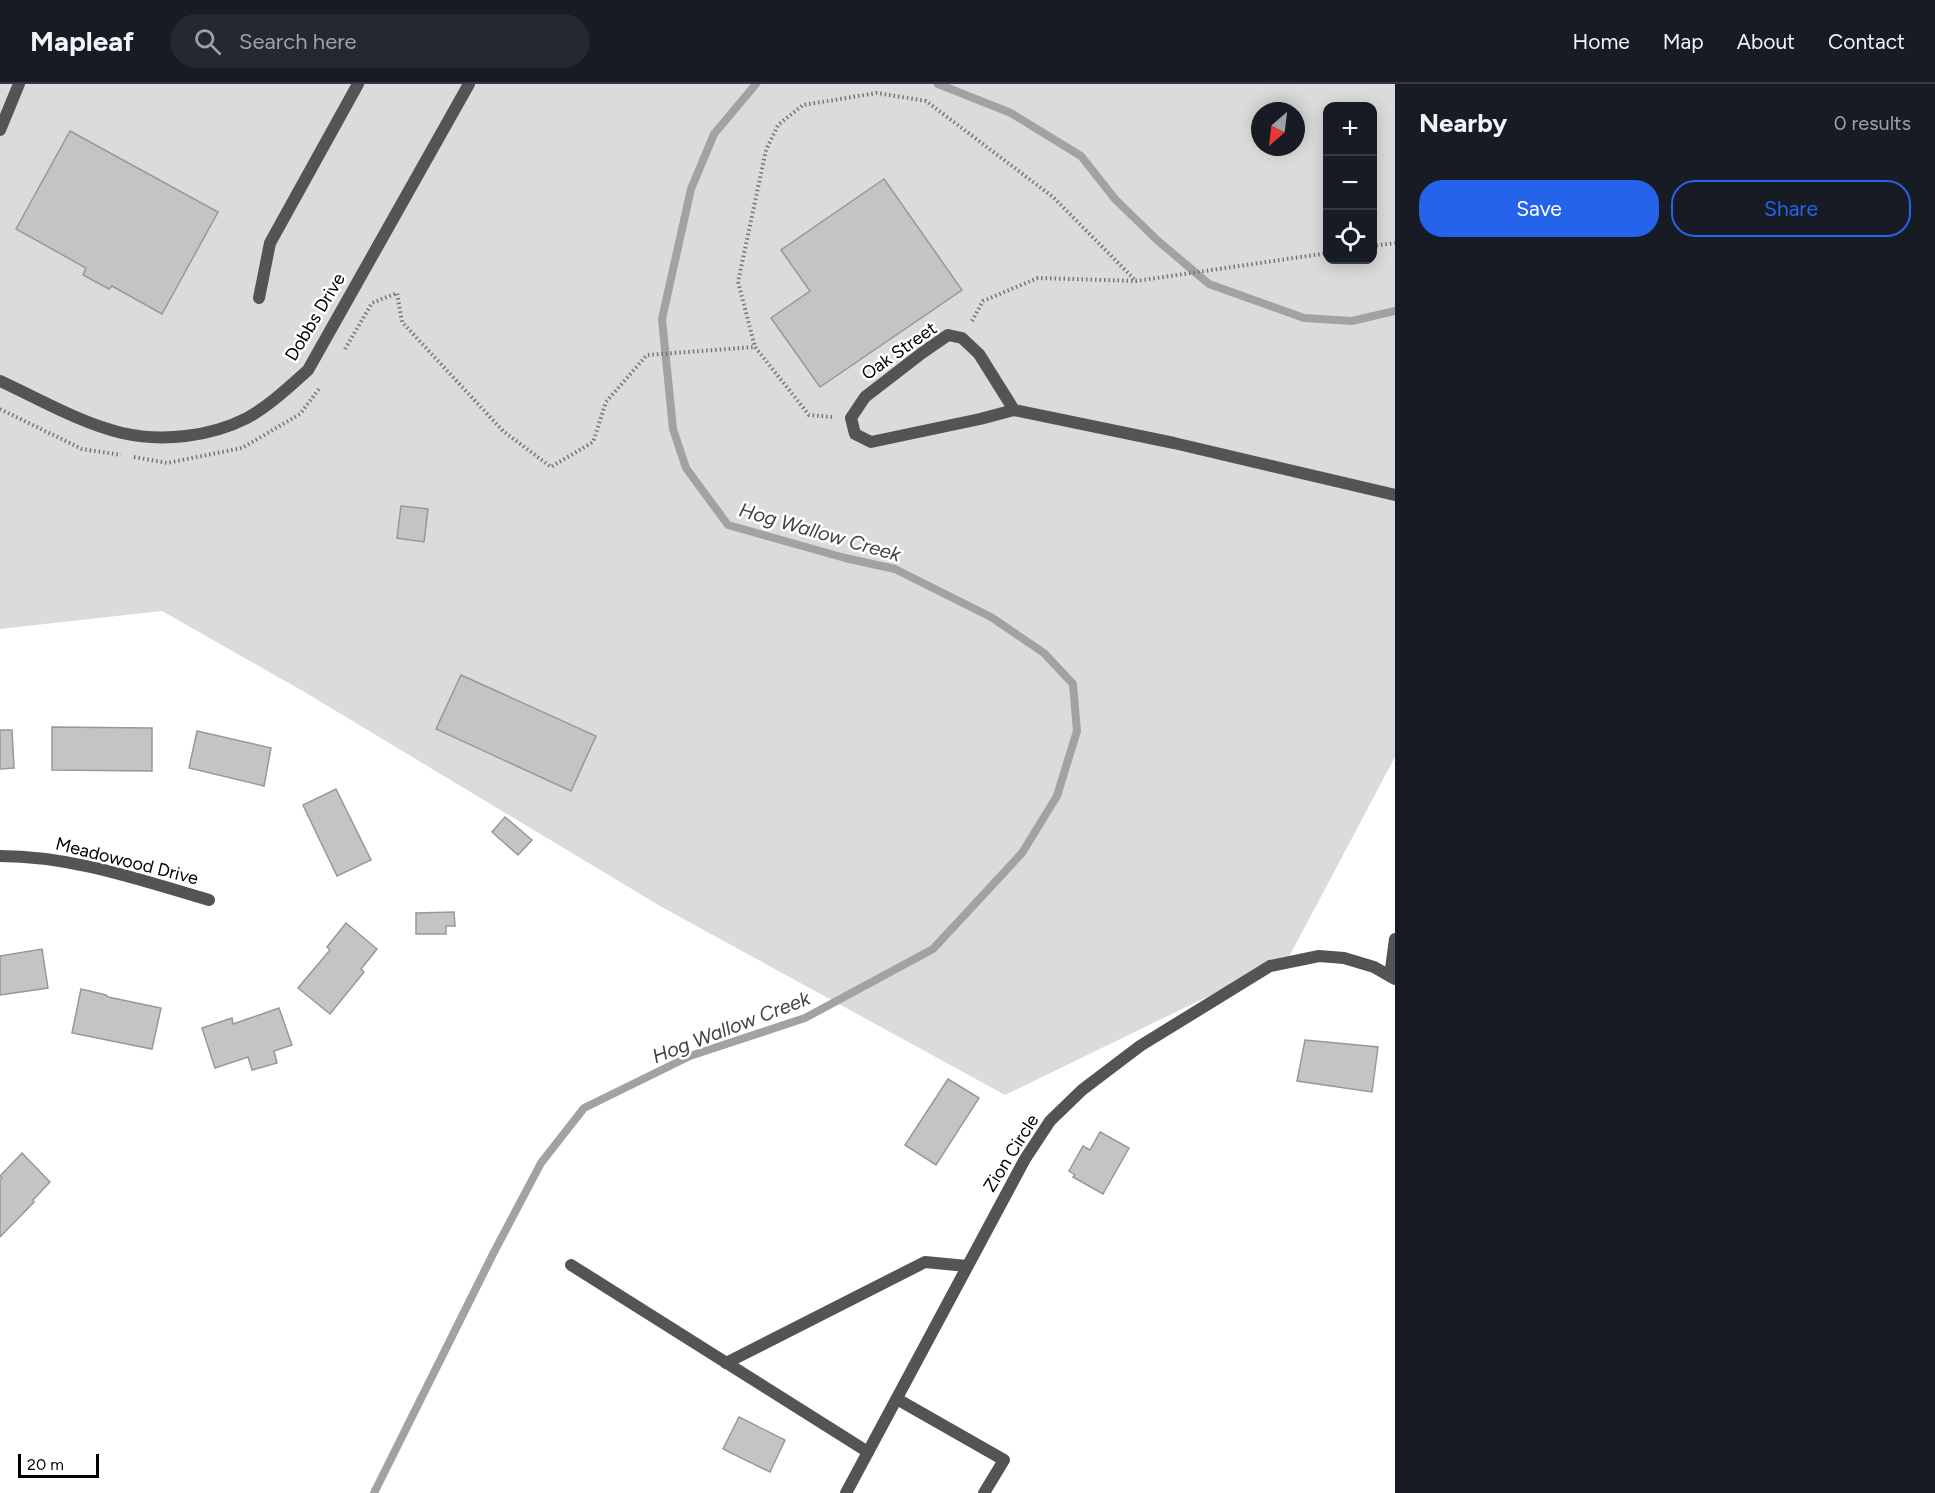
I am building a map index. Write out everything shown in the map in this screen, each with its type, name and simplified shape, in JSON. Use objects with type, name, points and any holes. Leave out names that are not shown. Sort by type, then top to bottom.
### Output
[{"type":"street","points":[[0,130],[19,84]]},
{"type":"street","points":[[259,298],[270,243],[358,84]]},
{"type":"street","name":"Dobbs Drive","points":[[0,381],[89,422],[122,433],[157,437],[186,436],[220,428],[247,417],[284,392],[308,370],[469,84]]},
{"type":"street","name":"Oak Street","points":[[851,418],[865,397],[948,335],[962,338],[979,354],[1014,410]]},
{"type":"street","points":[[851,418],[855,434],[871,442],[1014,410],[1174,443],[1395,495]]},
{"type":"street","name":"Meadowood Drive","points":[[0,856],[32,856],[89,866],[209,900]]},
{"type":"street","points":[[1393,978],[1395,939]]},
{"type":"street","name":"Zion Circle","points":[[846,1493],[1025,1159],[1050,1121],[1082,1090],[1140,1046],[1270,966],[1318,956],[1344,958],[1374,967],[1393,978]]},
{"type":"street","points":[[726,1363],[925,1262],[968,1266]]},
{"type":"street","points":[[571,1265],[868,1452]]},
{"type":"street","points":[[897,1399],[1004,1460],[984,1493]]},
{"type":"path","points":[[851,418],[809,415],[755,347],[738,282],[766,150],[778,125],[803,105],[877,93],[926,101],[1053,197],[1136,281]]},
{"type":"path","points":[[1377,245],[1395,243]]},
{"type":"path","points":[[983,301],[1038,278],[1136,281],[1323,254]]},
{"type":"path","points":[[344,350],[372,303],[397,293],[402,322],[503,430],[551,467],[593,442],[606,402],[647,355],[755,347]]},
{"type":"shaded area","points":[[0,84],[1395,84],[1395,757],[1289,957],[1005,1095],[660,906],[301,690],[162,611],[0,629]]},
{"type":"building","points":[[70,131],[218,212],[162,314],[112,286],[109,289],[83,275],[86,268],[16,229]]},
{"type":"building","points":[[884,179],[962,290],[820,387],[771,318],[810,291],[781,250]]},
{"type":"building","points":[[401,506],[428,509],[424,542],[397,538]]},
{"type":"building","points":[[461,675],[596,736],[571,791],[436,729]]},
{"type":"building","points":[[52,727],[152,728],[152,771],[52,770]]},
{"type":"building","points":[[0,730],[12,730],[14,768],[0,769]]},
{"type":"building","points":[[197,731],[271,748],[264,786],[189,768]]},
{"type":"building","points":[[336,789],[371,860],[337,876],[303,805]]},
{"type":"building","points":[[505,817],[532,840],[518,855],[492,832]]},
{"type":"building","points":[[454,912],[455,926],[446,926],[446,934],[416,934],[416,913]]},
{"type":"building","points":[[346,923],[377,949],[361,969],[364,972],[330,1014],[298,988],[330,950],[327,947]]},
{"type":"building","points":[[42,949],[48,988],[0,995],[0,956]]},
{"type":"building","points":[[81,989],[161,1008],[152,1049],[72,1033]]},
{"type":"building","points":[[279,1008],[292,1045],[274,1051],[277,1063],[252,1070],[248,1057],[215,1068],[202,1028],[232,1018],[233,1024]]},
{"type":"building","points":[[1305,1040],[1378,1047],[1372,1092],[1297,1081]]},
{"type":"building","points":[[948,1079],[979,1098],[936,1165],[905,1145]]},
{"type":"building","points":[[1100,1132],[1129,1148],[1103,1194],[1073,1177],[1075,1175],[1069,1171],[1083,1146],[1090,1150]]},
{"type":"building","points":[[22,1153],[50,1182],[0,1237],[0,1180],[2,1178],[0,1176]]},
{"type":"building","points":[[739,1417],[785,1440],[770,1472],[723,1449]]},
{"type":"waterway","name":"Hog Wallow Creek","points":[[374,1493],[541,1163],[584,1108],[690,1056],[805,1018],[933,949],[1022,853],[1057,796],[1077,731],[1073,684],[1044,653],[991,617],[895,569],[845,558],[728,525],[686,468],[673,429],[662,319],[691,189],[714,134],[756,84]]},
{"type":"waterway","name":"Hog Wallow Creek","points":[[938,84],[1011,113],[1081,156],[1115,199],[1157,240],[1209,284],[1304,318],[1352,321],[1395,311]]}]
